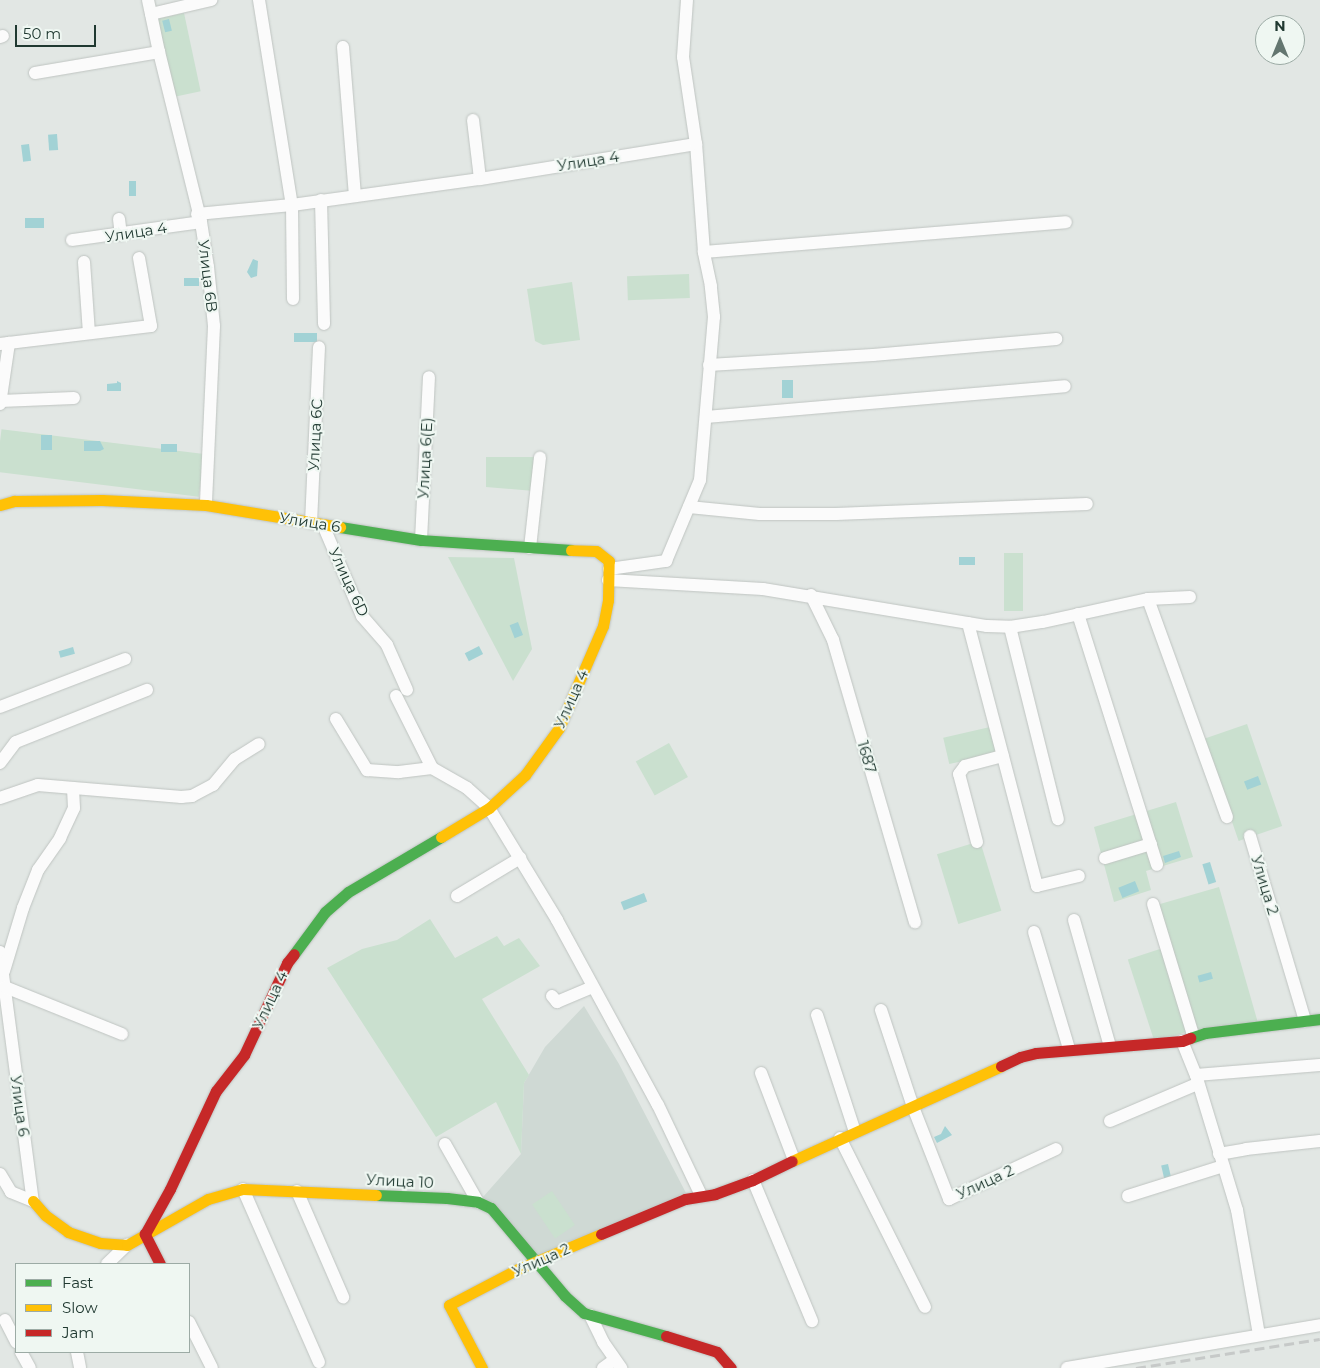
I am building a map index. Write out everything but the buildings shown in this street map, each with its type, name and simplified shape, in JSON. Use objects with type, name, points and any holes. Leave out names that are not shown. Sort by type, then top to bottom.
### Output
[{"type":"street","name":"Улица 6B","points":[[148,0],[158,52],[199,218],[208,267],[214,326],[206,505]]},
{"type":"street","points":[[151,14],[211,0]]},
{"type":"street","points":[[259,0],[292,204],[293,299]]},
{"type":"street","points":[[609,574],[666,562],[700,480],[714,317],[711,286],[704,252],[696,144],[683,58],[688,0]]},
{"type":"street","points":[[343,47],[355,195]]},
{"type":"street","points":[[35,72],[158,52]]},
{"type":"street","points":[[473,120],[480,179]]},
{"type":"street","name":"Улица 4","points":[[72,240],[121,235],[199,218],[480,179],[696,144]]},
{"type":"street","points":[[321,200],[324,324]]},
{"type":"street","points":[[119,219],[121,235]]},
{"type":"street","points":[[704,252],[1066,222]]},
{"type":"street","points":[[74,398],[0,403],[4,344],[151,326],[139,258]]},
{"type":"street","points":[[84,262],[90,333]]},
{"type":"street","points":[[709,365],[873,355],[1056,339]]},
{"type":"street","name":"Улица 6C","points":[[317,524],[319,347]]},
{"type":"street","name":"Улица 6(E)","points":[[421,540],[429,377]]},
{"type":"street","points":[[706,417],[1066,386]]},
{"type":"street","points":[[530,548],[540,458]]},
{"type":"street","name":"Улица 6","points":[[0,504],[14,501],[102,500],[206,505],[421,540],[530,548],[596,550],[609,561],[609,574]]},
{"type":"street","points":[[689,507],[760,514],[836,514],[1087,504]]},
{"type":"street","name":"Улица 6D","points":[[317,524],[362,616],[386,645],[402,693],[432,768]]},
{"type":"street","points":[[609,574],[811,595],[856,602],[876,609],[968,623],[1010,627],[1148,599],[1190,597]]},
{"type":"street","name":"Улица 4","points":[[145,1234],[170,1189],[196,1130],[216,1091],[244,1055],[287,963],[310,930],[325,912],[348,892],[489,808],[525,775],[560,728],[603,626],[608,600],[609,574]]},
{"type":"street","name":"1687","points":[[811,595],[833,640],[915,922]]},
{"type":"street","points":[[1148,599],[1227,817]]},
{"type":"street","points":[[1078,614],[1157,865]]},
{"type":"street","points":[[968,623],[1037,886],[1079,876]]},
{"type":"street","points":[[1010,627],[1058,819]]},
{"type":"street","points":[[0,707],[125,659]]},
{"type":"street","points":[[0,763],[16,742],[147,690]]},
{"type":"street","points":[[336,719],[366,770],[399,772],[432,768],[467,788],[489,808],[557,920],[658,1105],[701,1195]]},
{"type":"street","points":[[0,798],[38,785],[181,797],[192,796],[213,785],[236,759],[258,744]]},
{"type":"street","points":[[977,842],[958,774],[964,766],[1003,756]]},
{"type":"street","points":[[4,973],[23,908],[38,870],[60,838],[74,808],[73,788]]},
{"type":"street","name":"Улица 2","points":[[1250,836],[1305,1021]]},
{"type":"street","points":[[1105,858],[1151,844]]},
{"type":"street","points":[[456,896],[520,858]]},
{"type":"street","points":[[1153,904],[1188,1038],[1196,1080],[1244,1240],[1259,1335]]},
{"type":"street","points":[[1074,920],[1110,1046]]},
{"type":"street","points":[[1034,932],[1069,1050]]},
{"type":"street","name":"Улица 6","points":[[0,952],[33,1201]]},
{"type":"street","points":[[5,987],[122,1034]]},
{"type":"street","points":[[552,996],[557,1002],[592,987]]},
{"type":"street","name":"Улица 2","points":[[881,1010],[913,1108],[949,1199],[1056,1149]]},
{"type":"street","points":[[817,1015],[855,1132]]},
{"type":"street","name":"Улица 2","points":[[482,1368],[449,1305],[518,1269],[685,1199],[715,1194],[753,1180],[840,1138],[913,1108],[1020,1057],[1188,1038],[1320,1019]]},
{"type":"street","points":[[1110,1121],[1196,1080],[1320,1065]]},
{"type":"street","points":[[760,1073],[794,1160]]},
{"type":"street","points":[[840,1138],[925,1307]]},
{"type":"street","points":[[1128,1196],[1246,1149],[1320,1141]]},
{"type":"street","points":[[445,1144],[478,1202]]},
{"type":"street","points":[[0,1174],[11,1192],[33,1201],[45,1215],[68,1232],[100,1243],[127,1245]]},
{"type":"street","points":[[753,1180],[812,1321]]},
{"type":"street","points":[[243,1189],[319,1362]]},
{"type":"street","name":"Улица 10","points":[[127,1245],[208,1199],[243,1189],[447,1198],[478,1202],[491,1208],[574,1306],[590,1315],[708,1348],[717,1352],[731,1368]]},
{"type":"street","points":[[296,1191],[343,1297]]},
{"type":"street","points":[[145,1234],[160,1263]]},
{"type":"street","points":[[108,1263],[127,1245]]},
{"type":"street","points":[[590,1315],[618,1364],[603,1368]]},
{"type":"street","points":[[7,1319],[15,1339]]},
{"type":"street","points":[[190,1324],[212,1368]]},
{"type":"street","points":[[1067,1368],[1320,1325]]},
{"type":"street","points":[[22,1353],[30,1368]]},
{"type":"street","points":[[77,1353],[80,1368]]},
{"type":"shaded area","points":[[584,1006],[619,1064],[686,1193],[540,1259],[483,1197],[521,1154],[524,1083],[545,1047]]},
{"type":"green space","points":[[184,13],[201,91],[171,97],[155,19]]},
{"type":"green space","points":[[689,274],[690,298],[628,300],[627,276]]},
{"type":"green space","points":[[572,282],[580,340],[543,345],[535,341],[527,289]]},
{"type":"green space","points":[[2,429],[204,454],[199,497],[0,472]]},
{"type":"green space","points":[[486,457],[538,457],[534,491],[486,487]]},
{"type":"green space","points":[[1004,553],[1023,553],[1023,611],[1004,611]]},
{"type":"green space","points":[[448,557],[514,558],[532,649],[513,681]]},
{"type":"green space","points":[[1247,724],[1282,826],[1239,841],[1204,739]]},
{"type":"green space","points":[[990,727],[996,753],[949,764],[943,738]]},
{"type":"green space","points":[[669,743],[688,777],[655,796],[636,761]]},
{"type":"green space","points":[[1176,802],[1193,857],[1146,871],[1151,890],[1114,902],[1094,827]]},
{"type":"green space","points":[[980,841],[1001,911],[958,924],[937,854]]},
{"type":"green space","points":[[1219,887],[1258,1023],[1196,1040],[1157,905]]},
{"type":"green space","points":[[430,919],[455,958],[497,936],[504,946],[519,938],[540,966],[482,999],[529,1075],[524,1083],[521,1154],[496,1102],[436,1137],[327,968],[362,949],[397,940]]},
{"type":"green space","points":[[1163,948],[1190,1031],[1155,1042],[1128,959]]},
{"type":"green space","points":[[552,1191],[575,1225],[555,1238],[532,1204]]},
{"type":"water","points":[[169,19],[172,31],[165,32],[162,21]]},
{"type":"water","points":[[57,134],[58,150],[49,151],[48,135]]},
{"type":"water","points":[[29,144],[31,161],[23,162],[21,145]]},
{"type":"water","points":[[129,181],[136,181],[136,196],[129,196]]},
{"type":"water","points":[[25,218],[44,218],[44,228],[25,228]]},
{"type":"water","points":[[253,259],[258,261],[257,276],[251,278],[247,272]]},
{"type":"water","points":[[184,278],[199,278],[199,286],[184,286]]},
{"type":"water","points":[[294,333],[317,333],[317,342],[294,342]]},
{"type":"water","points":[[782,380],[793,380],[793,398],[782,398]]},
{"type":"water","points":[[117,381],[121,383],[121,391],[107,391],[107,384],[117,383]]},
{"type":"water","points":[[41,435],[52,435],[52,450],[41,450]]},
{"type":"water","points":[[84,441],[100,441],[104,449],[100,451],[84,451]]},
{"type":"water","points":[[161,444],[177,444],[177,452],[161,452]]},
{"type":"water","points":[[959,557],[975,557],[975,565],[959,565]]},
{"type":"water","points":[[518,622],[523,635],[515,638],[510,625]]},
{"type":"water","points":[[479,646],[483,654],[469,661],[465,653]]},
{"type":"water","points":[[73,647],[75,654],[61,658],[59,651]]},
{"type":"water","points":[[1258,776],[1261,784],[1247,790],[1244,781]]},
{"type":"water","points":[[1179,851],[1181,857],[1165,863],[1163,856]]},
{"type":"water","points":[[1210,862],[1216,882],[1208,884],[1202,864]]},
{"type":"water","points":[[1135,881],[1139,891],[1122,898],[1118,888]]},
{"type":"water","points":[[644,893],[647,901],[624,910],[621,902]]},
{"type":"water","points":[[1211,972],[1213,979],[1199,983],[1198,976]]},
{"type":"water","points":[[945,1126],[952,1135],[937,1143],[934,1137],[941,1134]]},
{"type":"water","points":[[1168,1164],[1171,1177],[1164,1178],[1161,1166]]},
{"type":"railway","points":[[1136,1368],[1320,1339]]},
{"type":"traffic: fast","points":[[340,527],[421,540],[571,550]]},
{"type":"traffic: fast","points":[[294,954],[325,912],[348,892],[441,837]]},
{"type":"traffic: fast","points":[[1190,1038],[1205,1033],[1320,1019]]},
{"type":"traffic: fast","points":[[376,1195],[447,1198],[478,1202],[491,1208],[565,1296],[584,1313],[666,1336]]},
{"type":"traffic: slow","points":[[0,505],[14,501],[102,500],[206,505],[340,527]]},
{"type":"traffic: slow","points":[[441,837],[489,808],[525,775],[559,728],[603,626],[608,600],[609,561],[596,551],[571,550]]},
{"type":"traffic: slow","points":[[792,1161],[1001,1066]]},
{"type":"traffic: slow","points":[[33,1201],[45,1215],[68,1232],[100,1243],[127,1245],[208,1199],[243,1189],[376,1195]]},
{"type":"traffic: slow","points":[[482,1368],[449,1305],[518,1269],[601,1234]]},
{"type":"traffic: jam","points":[[160,1263],[145,1234],[170,1189],[216,1091],[244,1055],[287,963],[294,954]]},
{"type":"traffic: jam","points":[[1001,1066],[1020,1057],[1036,1053],[1182,1041],[1190,1038]]},
{"type":"traffic: jam","points":[[601,1234],[685,1199],[715,1194],[753,1180],[792,1161]]},
{"type":"traffic: jam","points":[[666,1336],[717,1352],[731,1368]]}]
